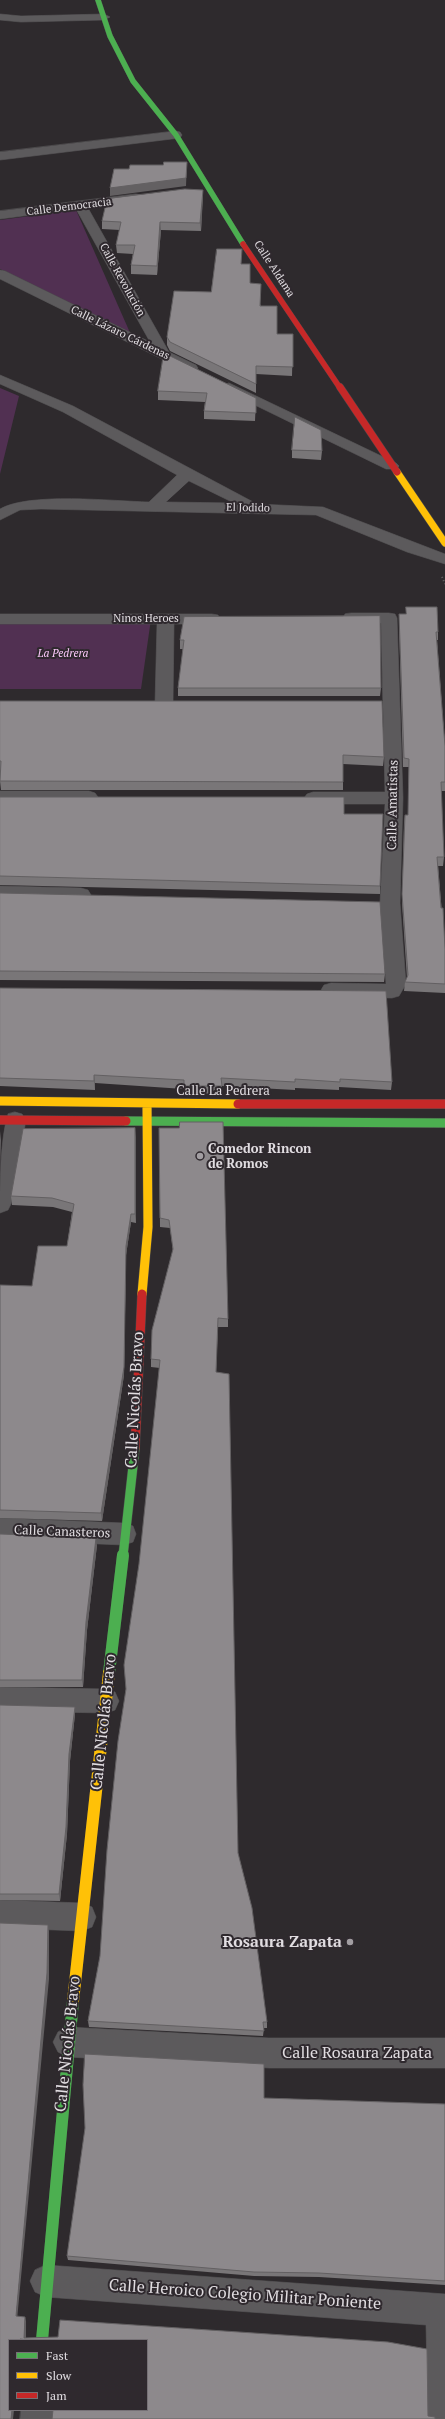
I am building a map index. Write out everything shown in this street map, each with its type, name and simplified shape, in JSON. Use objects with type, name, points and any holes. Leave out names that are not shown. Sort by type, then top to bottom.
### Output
[{"type":"main road","name":"Calle Aldama","points":[[98,0],[110,36],[133,81],[176,135],[209,189],[391,466],[445,543]]},
{"type":"main road","name":"Calle La Pedrera","points":[[0,1101],[147,1104],[445,1104]]},
{"type":"main road","name":"Calle Nicolás Bravo","points":[[42,2339],[68,2042],[124,1534],[136,1442],[139,1324],[148,1227],[147,1104]]},
{"type":"main road","points":[[8,1120],[445,1123]]},
{"type":"street","points":[[0,17],[21,19],[104,17]]},
{"type":"street","points":[[0,156],[176,135]]},
{"type":"street","points":[[194,191],[209,189]]},
{"type":"street","name":"Calle Democracia","points":[[0,215],[148,197]]},
{"type":"street","name":"Calle Revolución","points":[[80,205],[164,355]]},
{"type":"street","name":"Calle Lázaro Cárdenas","points":[[0,274],[391,466]]},
{"type":"street","points":[[0,379],[68,409],[187,474],[256,508]]},
{"type":"street","points":[[152,507],[187,474]]},
{"type":"street","name":"El Jodido","points":[[0,515],[16,506],[41,504],[256,508],[324,512],[338,516],[426,555],[445,560]]},
{"type":"street","name":"Calle Amatistas","points":[[312,990],[392,991],[396,984],[382,903],[394,798],[384,703],[389,618],[333,618]]},
{"type":"street","name":"Ninos Heroes","points":[[0,619],[229,619]]},
{"type":"street","points":[[164,703],[166,619]]},
{"type":"street","points":[[0,797],[110,797]]},
{"type":"street","points":[[300,798],[394,798]]},
{"type":"street","points":[[0,893],[96,895]]},
{"type":"street","points":[[0,1204],[8,1120]]},
{"type":"street","name":"Calle Canasteros","points":[[0,1529],[124,1534]]},
{"type":"street","points":[[0,1699],[106,1701]]},
{"type":"street","points":[[0,1914],[82,1917]]},
{"type":"street","name":"Calle Rosaura Zapata","points":[[68,2042],[269,2053],[445,2053]]},
{"type":"street","name":"Calle Heroico Colegio Militar Poniente","points":[[46,2281],[444,2310]]},
{"type":"street","points":[[444,2310],[444,2419]]},
{"type":"green space","points":[[76,210],[131,335],[0,269],[0,220]]},
{"type":"green space","points":[[0,388],[19,396],[0,474]]},
{"type":"green space","name":"La Pedrera","points":[[0,617],[151,619],[141,689],[0,689]]},
{"type":"building","points":[[164,162],[187,162],[186,178],[110,188],[114,169],[129,169],[130,165],[163,165]]},
{"type":"building","points":[[185,189],[203,190],[200,223],[160,222],[157,266],[131,265],[135,245],[116,245],[121,222],[102,221],[107,199]]},
{"type":"building","points":[[217,249],[242,249],[241,264],[250,264],[250,283],[261,284],[260,306],[277,306],[277,334],[293,334],[293,367],[256,366],[256,384],[170,342],[167,337],[174,291],[211,292]]},
{"type":"building","points":[[164,353],[256,398],[256,413],[204,411],[207,393],[158,391]]},
{"type":"building","points":[[295,417],[321,430],[322,451],[292,450]]},
{"type":"building","points":[[406,607],[437,607],[438,632],[436,632],[445,746],[445,782],[441,782],[444,857],[437,857],[441,908],[443,908],[445,984],[405,982],[408,975],[402,894],[405,815],[408,815],[409,759],[404,758],[399,614],[406,614]]},
{"type":"building","points":[[380,616],[381,688],[178,688],[184,640],[180,640],[184,617]]},
{"type":"building","points":[[0,701],[382,701],[384,757],[343,755],[343,782],[0,781]]},
{"type":"building","points":[[0,797],[344,797],[344,814],[383,814],[380,886],[0,876]]},
{"type":"building","points":[[0,893],[380,902],[385,974],[0,971]]},
{"type":"building","points":[[0,988],[386,991],[392,1082],[340,1079],[340,1082],[295,1079],[295,1082],[221,1078],[222,1086],[184,1086],[184,1080],[94,1075],[94,1081],[0,1078]]},
{"type":"building","points":[[180,1122],[223,1122],[228,1319],[218,1318],[216,1372],[229,1374],[238,1853],[252,1908],[267,2022],[263,2022],[264,2031],[88,2021],[100,1956],[107,1850],[118,1741],[126,1689],[124,1665],[139,1564],[160,1360],[151,1359],[152,1330],[173,1249],[169,1220],[160,1218],[159,1128],[179,1128]]},
{"type":"building","points":[[135,1128],[135,1214],[131,1214],[126,1246],[124,1367],[101,1513],[0,1510],[0,1285],[32,1286],[38,1246],[67,1246],[74,1204],[52,1198],[11,1196],[23,1129]]},
{"type":"building","points":[[0,1534],[96,1538],[86,1622],[82,1680],[0,1680]]},
{"type":"building","points":[[0,1705],[75,1707],[69,1754],[66,1827],[59,1894],[0,1894]]},
{"type":"building","points":[[0,1923],[48,1925],[47,1973],[16,2316],[25,2317],[24,2338],[58,2337],[60,2320],[388,2342],[427,2349],[428,2416],[435,2417],[435,2419],[52,2419],[53,2411],[148,2411],[148,2339],[8,2339],[8,2411],[12,2411],[11,2419],[0,2419]]},
{"type":"building","points":[[85,2054],[264,2064],[264,2098],[445,2104],[445,2281],[319,2273],[254,2272],[67,2256],[85,2128],[83,2085]]},
{"type":"traffic: fast","points":[[98,0],[110,36],[133,81],[176,135],[243,244]]},
{"type":"traffic: fast","points":[[126,1121],[445,1123]]},
{"type":"traffic: fast","points":[[109,1673],[135,1448]]},
{"type":"traffic: fast","points":[[42,2339],[73,2001]]},
{"type":"traffic: slow","points":[[397,472],[445,543]]},
{"type":"traffic: slow","points":[[0,1101],[238,1104]]},
{"type":"traffic: slow","points":[[142,1294],[148,1227],[147,1104]]},
{"type":"traffic: slow","points":[[73,2001],[109,1673]]},
{"type":"traffic: jam","points":[[243,244],[397,472]]},
{"type":"traffic: jam","points":[[238,1104],[445,1104]]},
{"type":"traffic: jam","points":[[0,1120],[126,1121]]},
{"type":"traffic: jam","points":[[135,1448],[142,1294]]},
{"type":"place","name":"Comedor Rincon de Romos","points":[[200,1156]]},
{"type":"place","name":"Rosaura Zapata","points":[[350,1942]]}]
